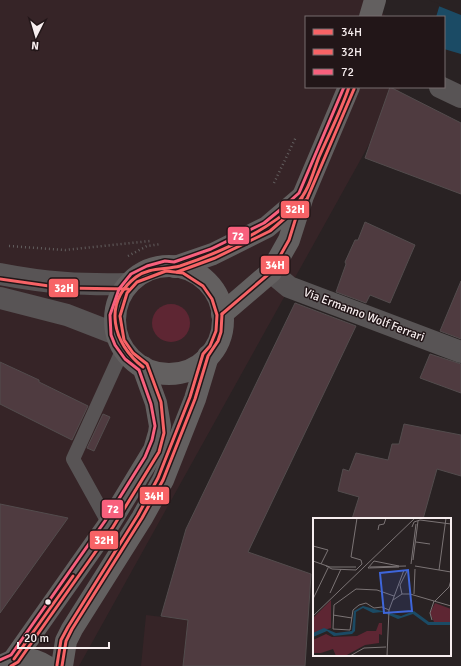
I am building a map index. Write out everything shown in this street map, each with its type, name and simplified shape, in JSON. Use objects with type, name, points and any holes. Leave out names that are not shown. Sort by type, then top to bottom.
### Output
[{"type":"street","points":[[370,16],[375,0]]},
{"type":"street","points":[[222,314],[271,272],[288,240],[303,196],[349,88]]},
{"type":"street","points":[[442,88],[461,97]]},
{"type":"street","points":[[175,267],[192,272],[207,282],[217,297],[222,314],[221,332],[214,349],[195,367],[177,373],[160,373],[135,363],[120,341],[115,316],[116,308],[128,284],[134,278],[149,270],[175,267],[214,254],[267,227],[303,196]]},
{"type":"street","name":"Via Ermanno Wolf Ferrari","points":[[271,272],[289,287],[461,352]]},
{"type":"street","points":[[0,274],[40,282],[80,285],[128,284]]},
{"type":"street","points":[[0,298],[67,315],[120,341]]},
{"type":"street","points":[[62,666],[66,641],[72,629],[142,518],[163,480],[195,399],[208,356]]},
{"type":"street","points":[[7,663],[109,524],[152,455],[159,433],[156,404],[143,367]]},
{"type":"street","points":[[7,663],[27,658],[46,666]]},
{"type":"lane","points":[[109,524],[72,458],[120,341]]},
{"type":"path","points":[[272,188],[283,163]]},
{"type":"path","points":[[7,246],[65,250],[150,241]]},
{"type":"path","points":[[126,258],[147,246],[163,244]]},
{"type":"shaded area","points":[[0,0],[424,0],[423,16],[305,16],[305,88],[400,88],[79,666],[0,666]]},
{"type":"shaded area","points":[[171,304],[184,310],[190,323],[184,336],[171,342],[158,336],[152,323],[158,310]]},
{"type":"shaded area","points":[[146,615],[188,620],[183,666],[141,666]]},
{"type":"water","points":[[426,1],[461,15],[461,54],[445,49],[445,16],[392,16]]},
{"type":"pier","points":[[366,0],[429,0],[440,4],[436,16],[386,16]]},
{"type":"building","points":[[390,88],[392,88],[461,123],[461,194],[365,158]]},
{"type":"building","points":[[365,222],[415,245],[390,303],[370,295],[366,303],[336,292],[346,264],[345,262],[355,240],[358,240]]},
{"type":"building","points":[[461,281],[461,339],[440,331]]},
{"type":"building","points":[[295,303],[356,326],[248,552],[311,574],[305,666],[183,666],[188,620],[161,616],[186,529]]},
{"type":"building","points":[[430,354],[461,364],[461,393],[420,378]]},
{"type":"building","points":[[0,362],[39,380],[39,382],[88,406],[72,440],[0,404]]},
{"type":"building","points":[[103,414],[110,417],[94,451],[87,448]]},
{"type":"building","points":[[404,424],[461,435],[461,476],[437,469],[423,518],[352,518],[359,497],[338,491],[343,469],[349,471],[356,453],[388,460],[392,444],[399,444]]},
{"type":"building","points":[[0,504],[68,518],[0,613]]},
{"type":"transit line","name":"72","points":[[0,660],[11,655],[105,521],[145,457],[152,440],[155,426],[151,404],[139,370],[125,359],[115,345],[111,335],[110,315],[119,289],[131,274],[147,266],[165,261],[174,262],[211,249],[264,223],[299,193],[344,88]]},
{"type":"transit line","name":"34H","points":[[143,367],[124,347],[116,323],[115,311],[125,287],[136,277],[146,272],[180,266],[227,248],[271,224],[297,203],[308,187],[319,157],[339,114],[349,88]]},
{"type":"transit line","name":"32H","points":[[177,272],[215,258],[270,231],[307,199],[354,89]]},
{"type":"transit line","name":"34H","points":[[222,314],[271,272],[289,240],[302,198]]},
{"type":"transit line","name":"32H","points":[[11,666],[18,662],[113,527],[159,452],[164,433],[161,402],[147,364],[133,353],[124,340],[120,316],[127,293],[137,282],[166,271],[183,273],[203,286],[212,299],[217,315],[216,331],[210,346],[203,354],[190,397],[158,478],[138,515],[68,627],[61,640],[57,665]]},
{"type":"transit line","name":"32H","points":[[0,279],[63,288],[128,289]]},
{"type":"transit line","name":"34H","points":[[62,666],[66,641],[72,629],[142,518],[163,480],[195,399],[208,356],[218,341],[221,332],[222,314]]},
{"type":"transit line","name":"34H","points":[[14,659],[73,576]]}]
